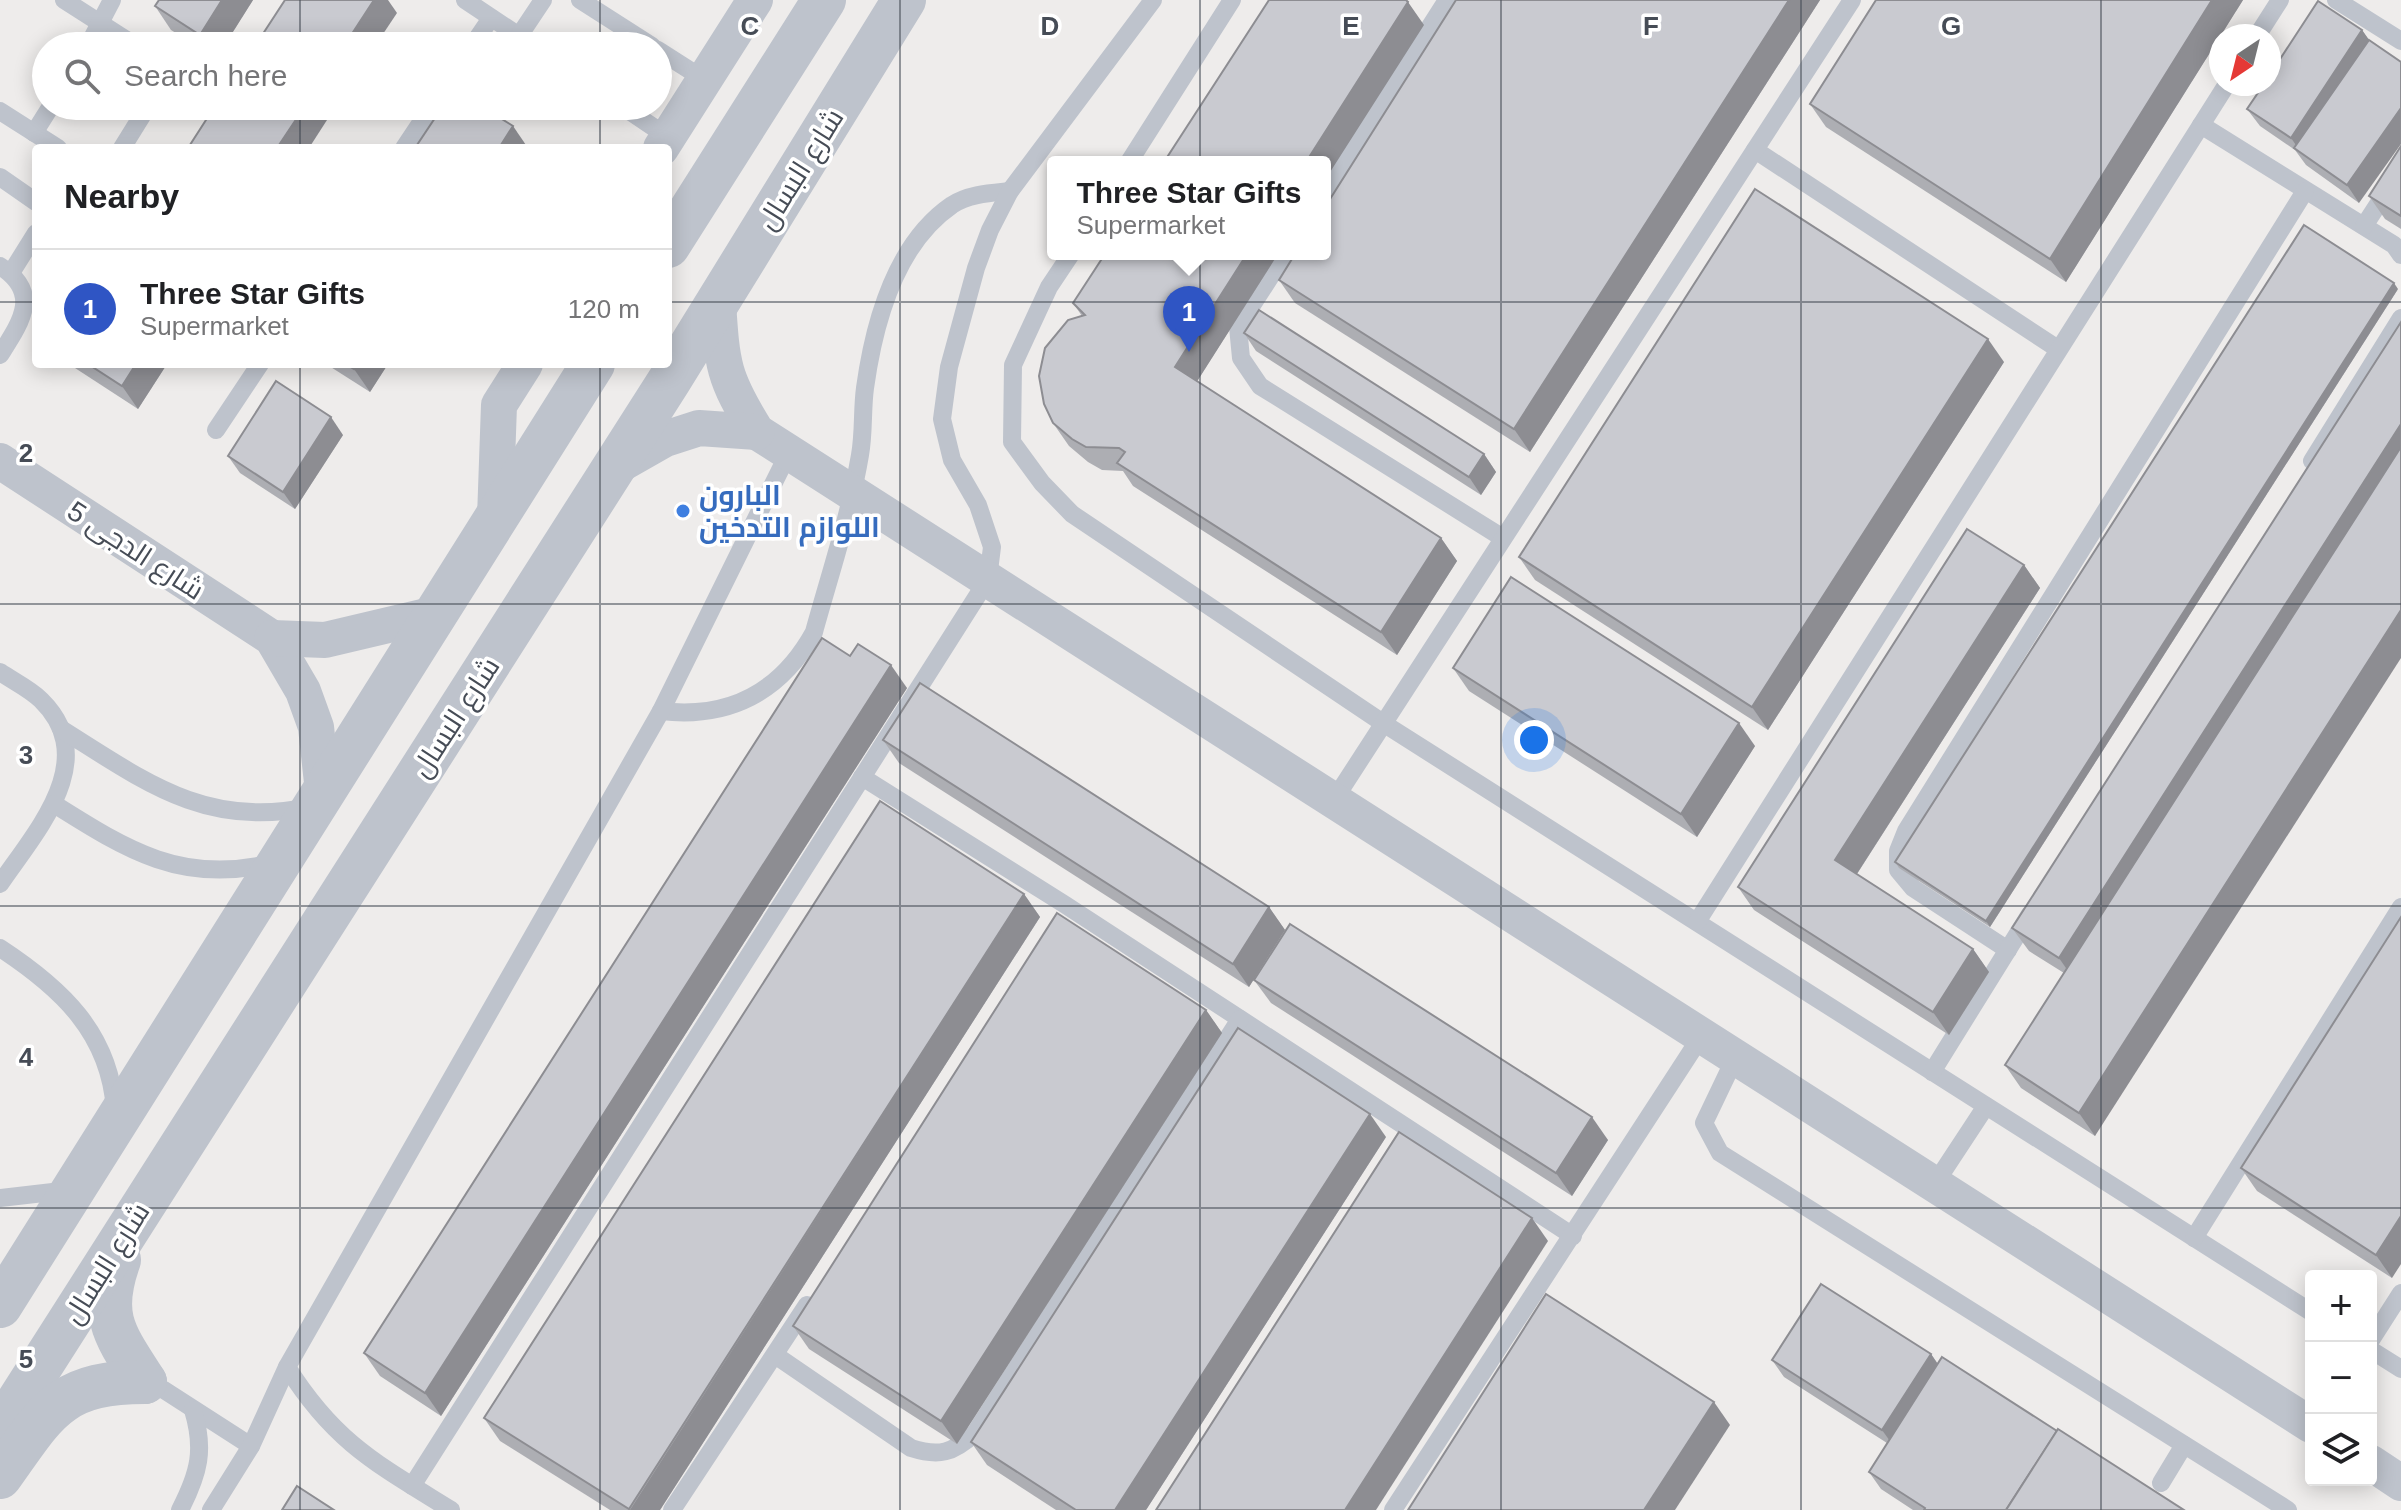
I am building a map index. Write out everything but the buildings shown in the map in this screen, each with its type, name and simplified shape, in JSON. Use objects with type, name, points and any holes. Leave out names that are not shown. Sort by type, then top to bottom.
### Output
[{"type":"street","points":[[665,142],[755,0]]},
{"type":"street","points":[[672,240],[824,0]]},
{"type":"street","name":"شارع البسال","points":[[0,1430],[614,468],[904,0]]},
{"type":"street","points":[[718,302],[722,363],[731,391],[757,432],[1936,1182],[2305,1421]]},
{"type":"street","points":[[495,518],[499,405],[522,368]]},
{"type":"street","points":[[0,1306],[590,368]]},
{"type":"street","points":[[614,468],[665,439],[699,428],[757,432]]},
{"type":"street","name":"شارع الدجى 5","points":[[0,461],[272,638],[303,691],[316,727],[319,799]]},
{"type":"street","points":[[272,638],[325,640],[435,614]]},
{"type":"street","points":[[130,1226],[108,1292],[110,1318],[123,1349],[145,1382]]},
{"type":"street","points":[[0,1477],[49,1409],[77,1393],[112,1382],[145,1382]]},
{"type":"street","points":[[2377,1467],[2401,1483]]},
{"type":"lane","points":[[64,0],[114,32]]},
{"type":"lane","points":[[97,32],[112,0]]},
{"type":"lane","points":[[465,0],[512,32]]},
{"type":"lane","points":[[530,32],[543,0]]},
{"type":"lane","points":[[412,1486],[988,579],[992,547],[978,505],[952,460],[942,419],[949,367],[976,268],[990,230],[1010,191],[1153,0]]},
{"type":"lane","points":[[1133,156],[1232,0]]},
{"type":"lane","points":[[1331,182],[1447,0]]},
{"type":"lane","points":[[1334,800],[1386,725],[1503,538],[1852,0]]},
{"type":"lane","points":[[2265,24],[2280,0]]},
{"type":"lane","points":[[2336,0],[2401,41]]},
{"type":"lane","points":[[589,2],[632,32]]},
{"type":"lane","points":[[482,32],[491,18]]},
{"type":"lane","points":[[672,59],[705,80]]},
{"type":"lane","points":[[1697,922],[2219,96]]},
{"type":"lane","points":[[0,111],[52,144]]},
{"type":"lane","points":[[34,133],[42,120]]},
{"type":"lane","points":[[124,144],[139,120]]},
{"type":"lane","points":[[407,144],[423,120]]},
{"type":"lane","points":[[639,120],[665,142]]},
{"type":"lane","points":[[2201,125],[2399,249]]},
{"type":"lane","points":[[1755,150],[2058,349]]},
{"type":"lane","points":[[2364,226],[2401,169]]},
{"type":"lane","points":[[0,177],[32,199]]},
{"type":"lane","points":[[661,711],[687,714],[727,708],[764,692],[784,676],[801,656],[814,632],[851,490],[860,454],[865,386],[874,343],[899,267],[923,232],[953,205],[981,194],[1010,191]]},
{"type":"lane","points":[[2008,950],[1913,888],[1898,870],[1898,851],[1906,831],[2305,191]]},
{"type":"lane","points":[[0,355],[24,312],[20,284],[5,269],[32,238]]},
{"type":"lane","points":[[1067,260],[1049,287],[1013,365],[1012,442],[1042,483],[1072,514],[1386,725],[2305,1308]]},
{"type":"lane","points":[[1281,260],[1238,327],[1241,358],[1260,386],[1503,538]]},
{"type":"lane","points":[[2301,479],[2401,318]]},
{"type":"lane","points":[[216,430],[257,368]]},
{"type":"lane","points":[[211,1510],[251,1446],[287,1367],[661,711],[789,452]]},
{"type":"lane","points":[[0,672],[39,697],[61,729],[146,782],[200,806],[257,814],[319,799]]},
{"type":"lane","points":[[0,884],[54,804],[67,768],[61,729]]},
{"type":"lane","points":[[862,777],[1060,910],[1240,1019],[1403,1134],[1573,1236]]},
{"type":"lane","points":[[54,804],[110,840],[164,863],[221,870],[279,861]]},
{"type":"lane","points":[[1932,1072],[2042,896]]},
{"type":"lane","points":[[2194,1238],[2401,907]]},
{"type":"lane","points":[[0,948],[57,988],[77,1010],[106,1062],[113,1091],[115,1121]]},
{"type":"lane","points":[[775,1355],[911,1448],[932,1455],[956,1450],[975,1433],[1240,1019]]},
{"type":"lane","points":[[1393,1510],[1702,1035]]},
{"type":"lane","points":[[1736,1056],[1704,1123],[1720,1153],[2288,1510]]},
{"type":"lane","points":[[1936,1182],[1986,1106]]},
{"type":"lane","points":[[0,1198],[73,1190]]},
{"type":"lane","points":[[672,1510],[818,1289]]},
{"type":"lane","points":[[2377,1331],[2401,1293]]},
{"type":"lane","points":[[2377,1354],[2401,1369]]},
{"type":"lane","points":[[287,1367],[313,1408],[341,1436],[451,1510]]},
{"type":"lane","points":[[145,1382],[251,1446]]},
{"type":"lane","points":[[180,1510],[194,1483],[202,1440],[193,1410]]},
{"type":"lane","points":[[2161,1483],[2184,1445]]},
{"type":"place","name":"Three Star Gifts","points":[[1189,352]]},
{"type":"place","name":"البارون اللوازم التدخين","points":[[683,511]]}]
